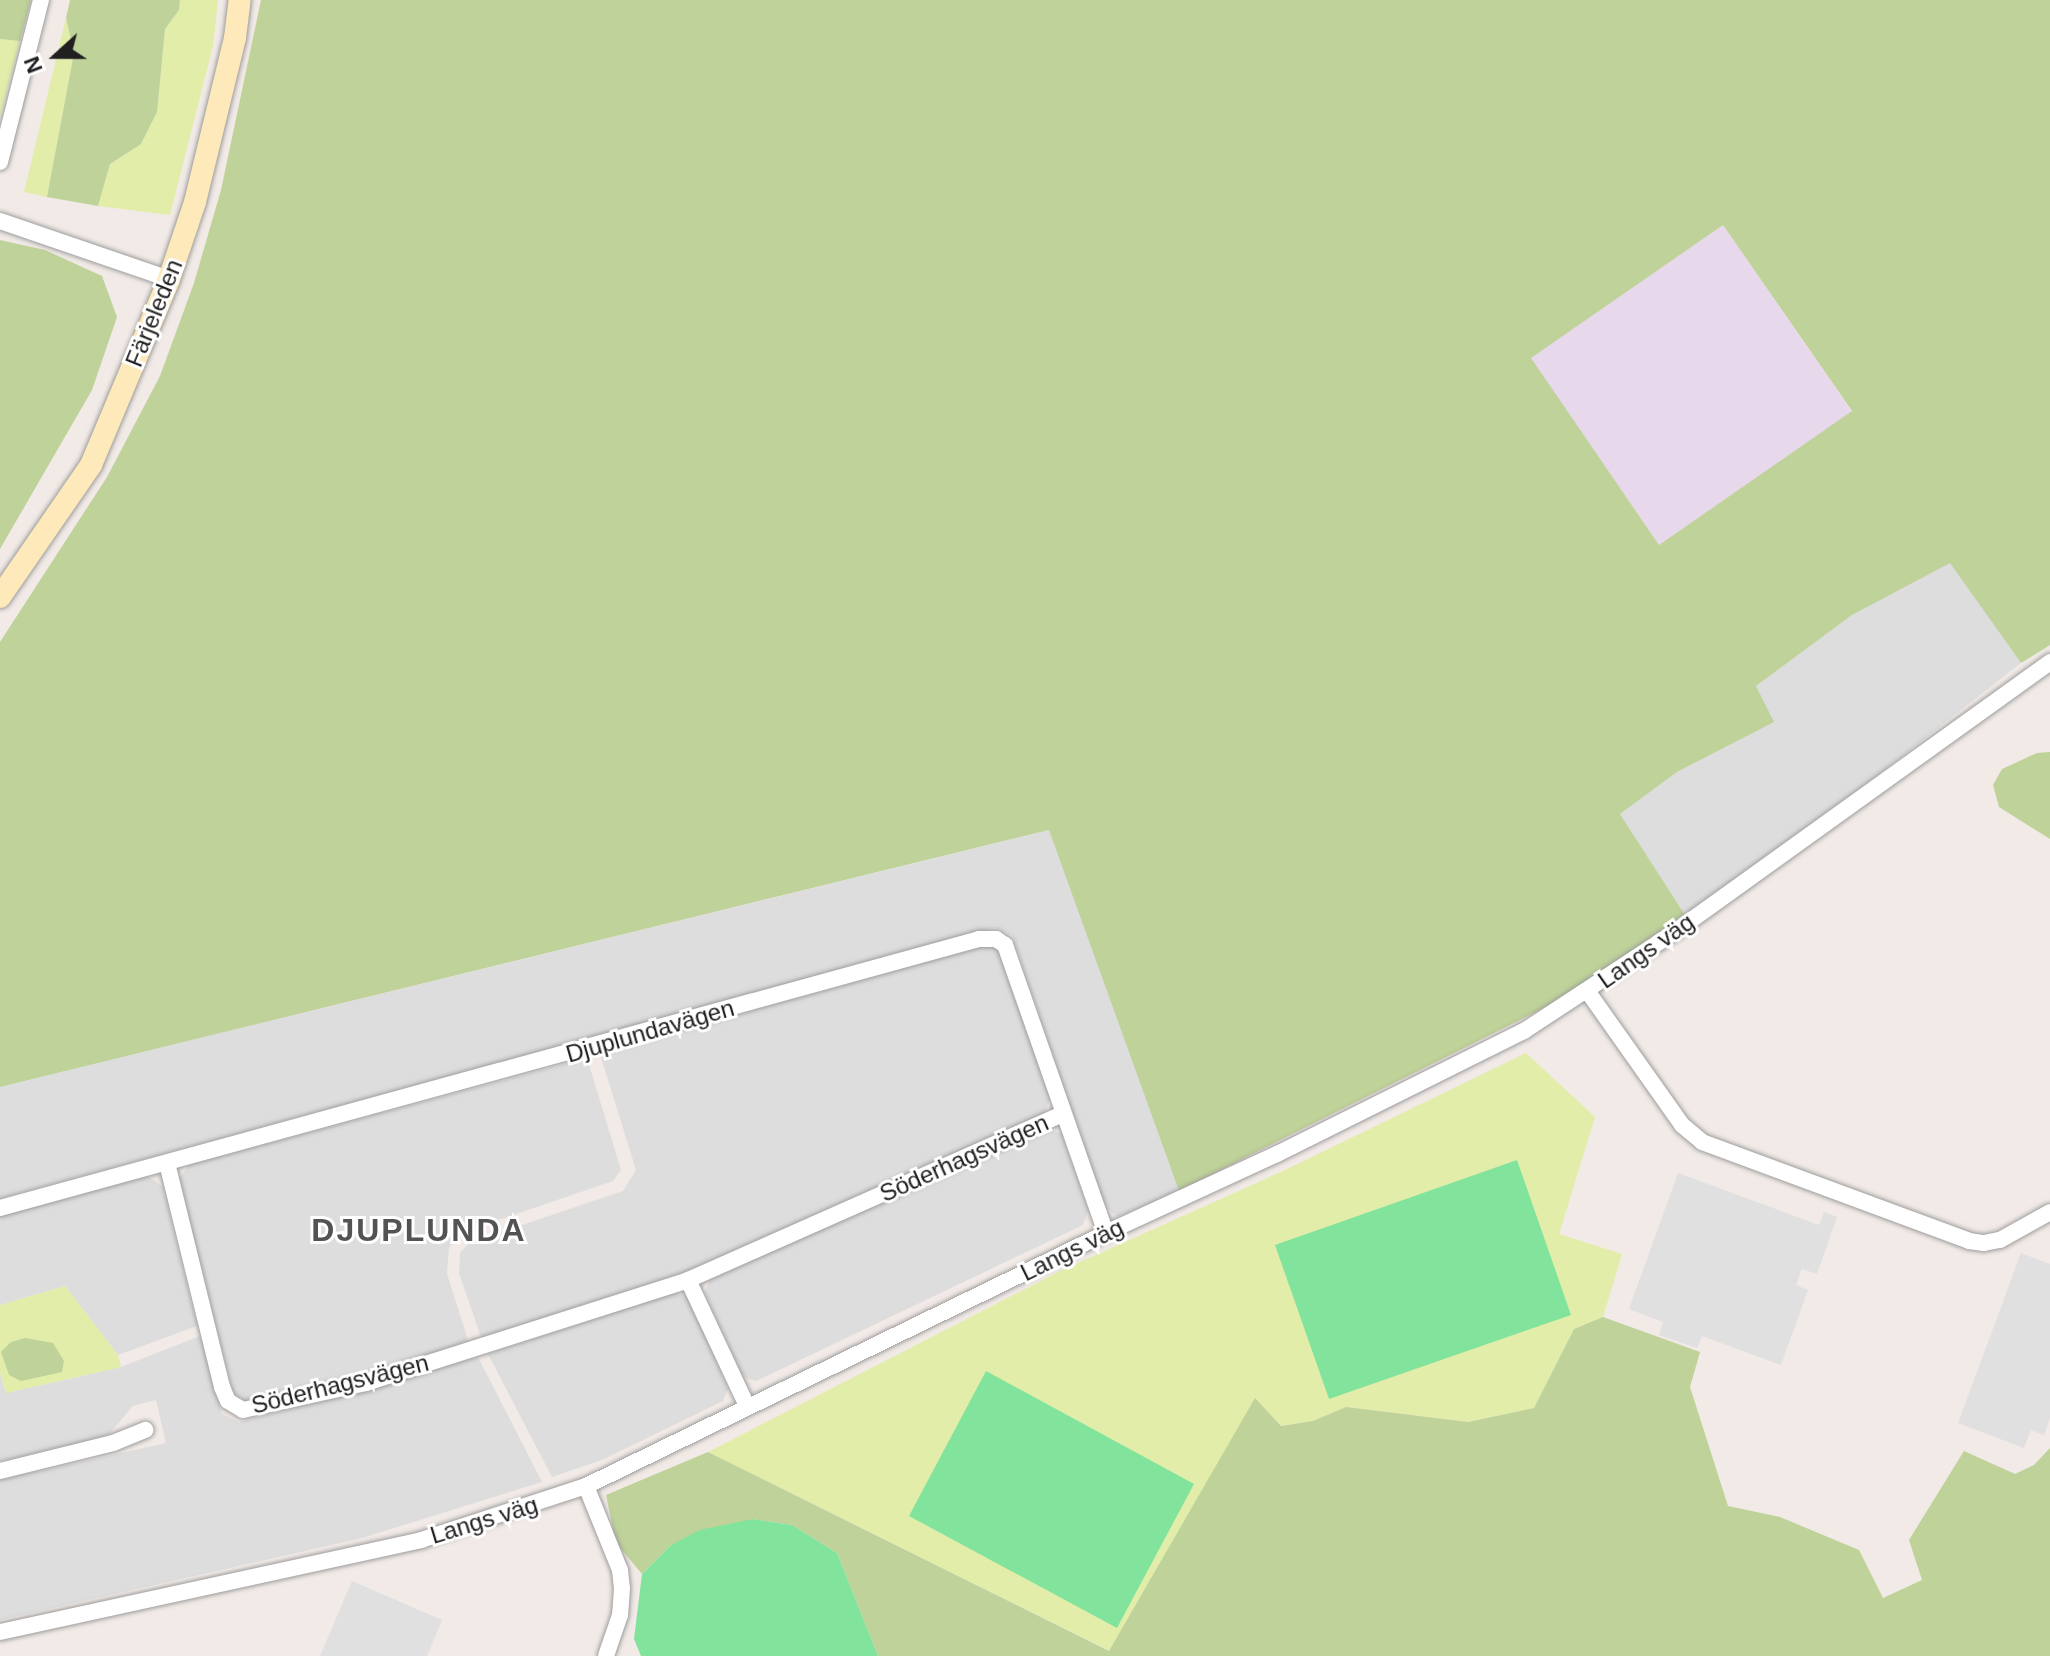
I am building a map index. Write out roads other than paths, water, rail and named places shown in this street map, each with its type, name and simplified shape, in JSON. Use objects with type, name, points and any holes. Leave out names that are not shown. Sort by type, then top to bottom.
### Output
[{"type":"main road","name":"Färjeleden","points":[[0,597],[91,465],[169,279],[195,202],[235,38],[240,0]]},
{"type":"street","points":[[0,162],[41,0]]},
{"type":"street","points":[[0,221],[169,279]]},
{"type":"street","name":"Langs väg","points":[[0,1632],[394,1547],[586,1486],[1106,1233],[1478,1057],[1588,992],[2050,662]]},
{"type":"street","name":"Djuplundavägen","points":[[0,1208],[979,939],[996,939],[1005,945],[1106,1233]]},
{"type":"street","points":[[1588,992],[1682,1125],[1702,1142],[1969,1241],[1984,1243],[2000,1240],[2050,1212]]},
{"type":"street","name":"Söderhagsvägen","points":[[167,1163],[222,1387],[228,1401],[243,1410],[366,1383],[688,1280],[1063,1114]]},
{"type":"street","points":[[688,1280],[747,1406]]},
{"type":"street","points":[[0,1471],[113,1443],[145,1430]]},
{"type":"street","points":[[586,1486],[620,1570],[620,1615],[606,1656]]},
{"type":"district","name":"DJUPLUNDA","points":[[419,1230]]}]
